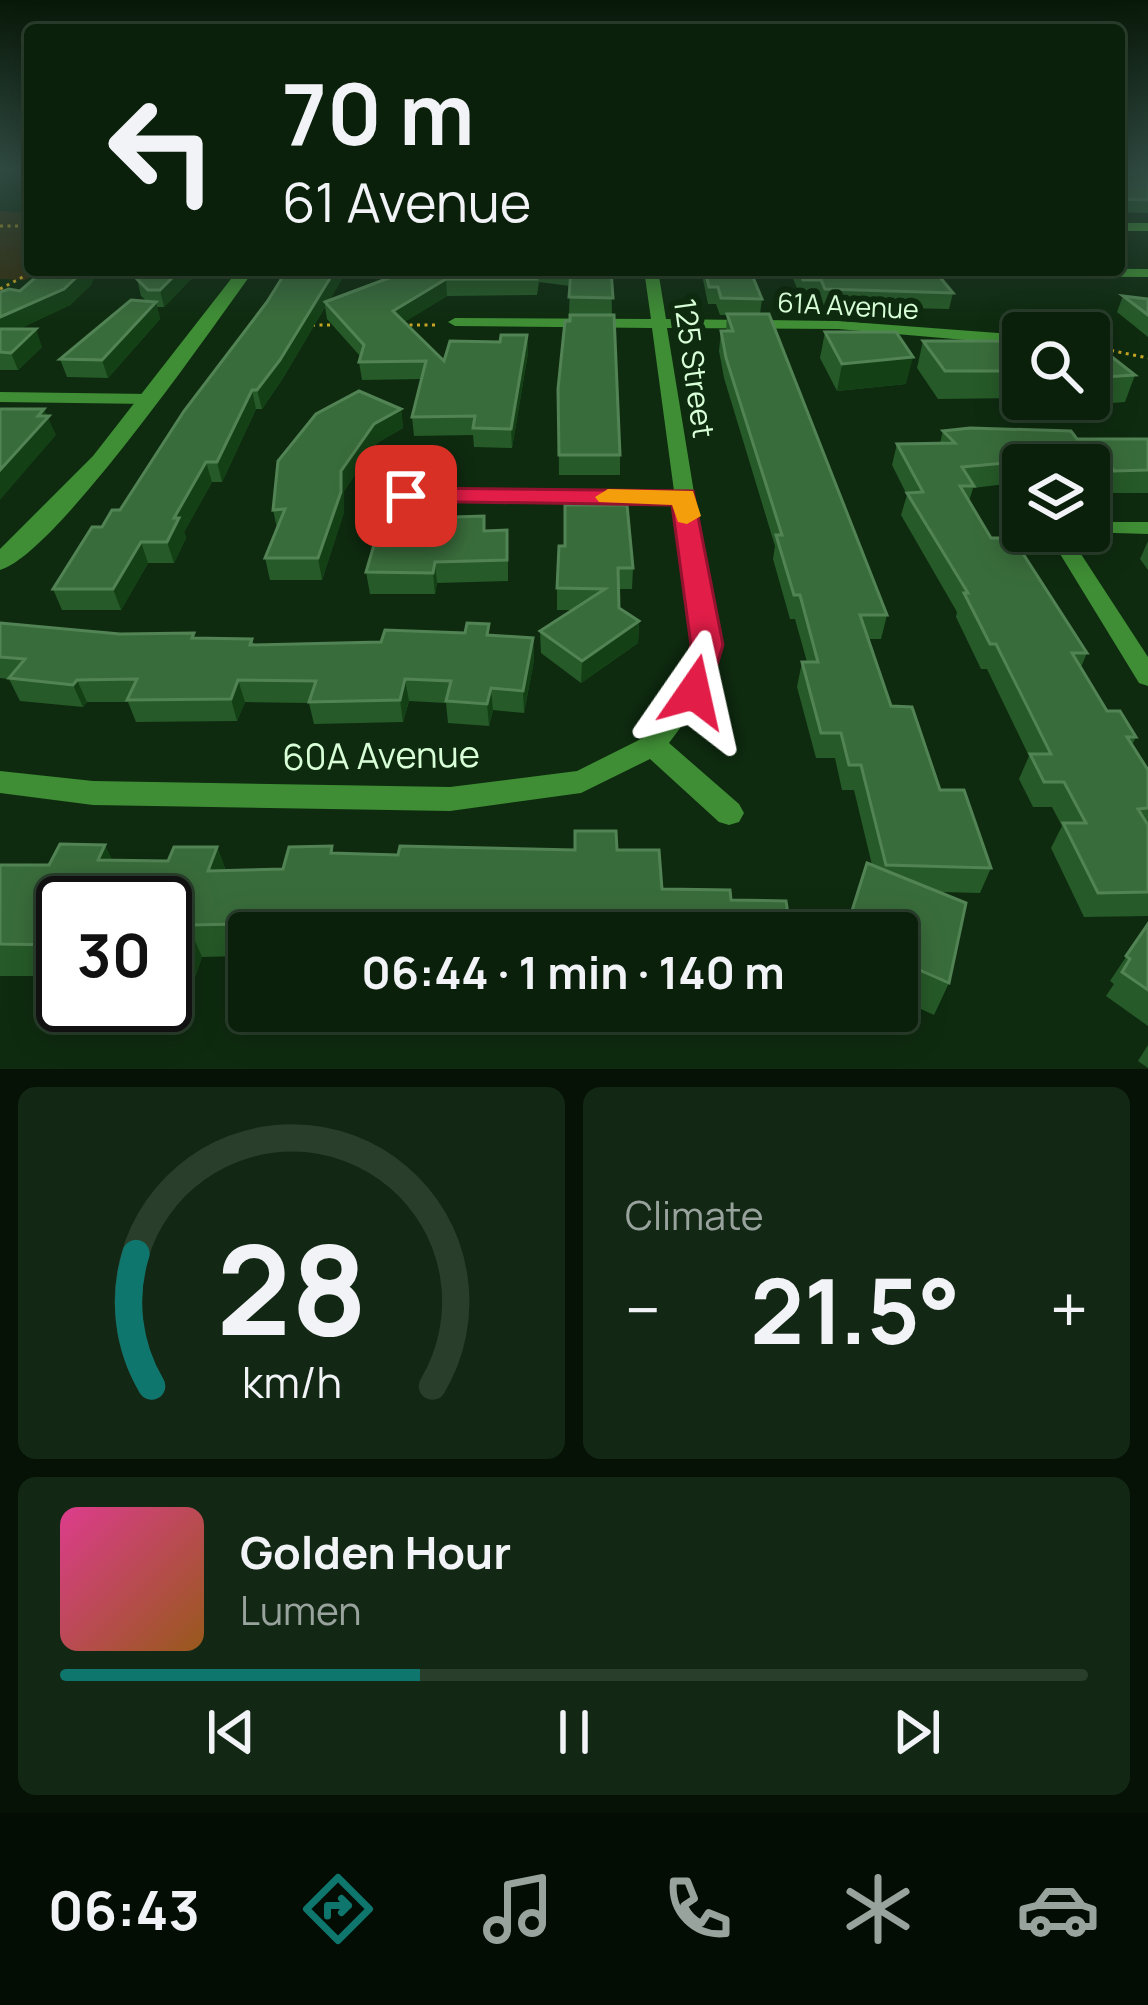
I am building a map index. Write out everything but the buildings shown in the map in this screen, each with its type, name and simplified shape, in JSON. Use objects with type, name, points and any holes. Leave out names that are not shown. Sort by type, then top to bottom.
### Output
[{"type":"street","points":[[0,562],[45,525],[85,482],[241,276]]},
{"type":"street","name":"125 Street","points":[[652,276],[707,645],[694,692],[653,746]]},
{"type":"street","name":"61A Avenue","points":[[455,322],[838,325],[1002,338]]},
{"type":"street","points":[[0,397],[149,399]]},
{"type":"street","points":[[406,496],[684,497]]},
{"type":"street","points":[[1110,528],[1148,528]]},
{"type":"street","points":[[1069,552],[1148,677]]},
{"type":"street","points":[[653,746],[729,813]]},
{"type":"street","name":"60A Avenue","points":[[0,782],[93,793],[450,799],[581,782],[653,746]]},
{"type":"path","points":[[393,326],[455,322]]},
{"type":"path","points":[[308,325],[350,325]]},
{"type":"path","points":[[1110,350],[1148,358]]},
{"type":"shaded area","points":[[0,221],[24,221],[24,276],[34,276],[0,279]]},
{"type":"slow traffic","points":[[608,497],[684,497],[687,516]]},
{"type":"route","points":[[406,496],[684,497],[707,645],[694,692]]}]
